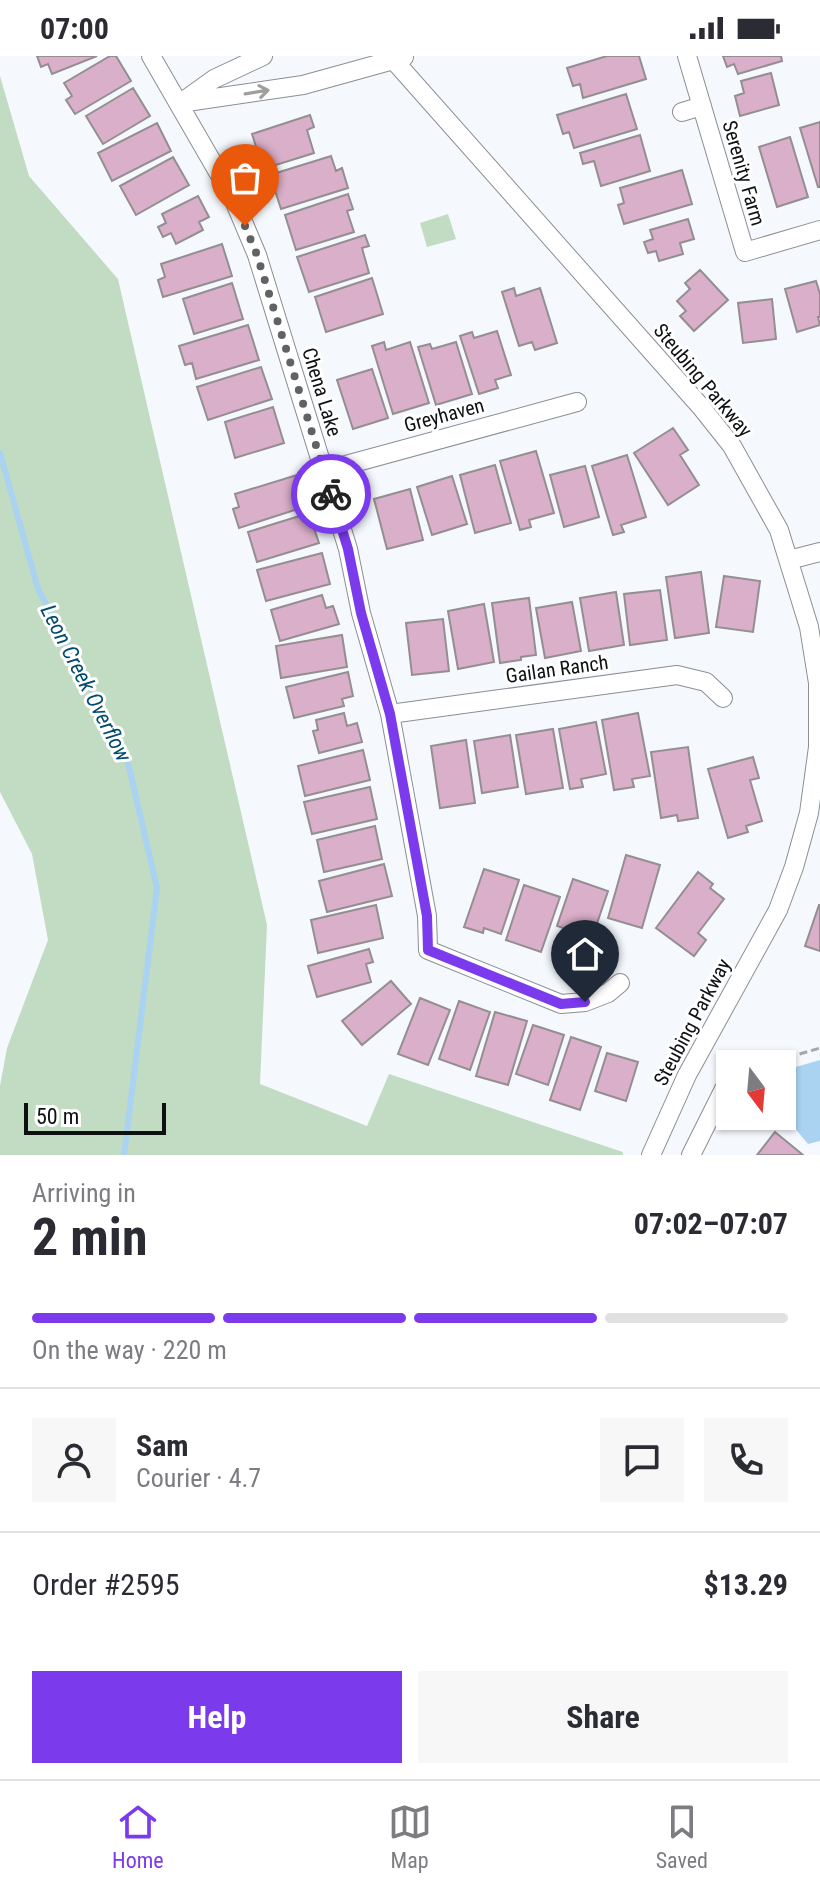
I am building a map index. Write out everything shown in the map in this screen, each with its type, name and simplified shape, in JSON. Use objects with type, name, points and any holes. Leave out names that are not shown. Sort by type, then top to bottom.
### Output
[{"type":"street","name":"Chena Lake","points":[[151,56],[233,198],[257,255],[324,471],[348,549],[361,613],[390,714],[427,916],[428,950],[561,1004],[585,1002],[608,993],[620,983]]},
{"type":"street","points":[[180,103],[214,79],[263,56]]},
{"type":"street","name":"Serenity Farm","points":[[687,56],[745,252],[820,230]]},
{"type":"street","points":[[180,103],[303,85],[396,57]]},
{"type":"street","name":"Steubing Parkway","points":[[396,57],[732,446],[779,530],[789,560],[811,599],[809,627],[818,683],[818,747],[809,813],[794,867],[778,910],[687,1075],[651,1155]]},
{"type":"street","name":"Serenity Farm","points":[[682,112],[702,106]]},
{"type":"street","name":"Greyhaven","points":[[324,471],[577,402]]},
{"type":"street","points":[[789,560],[820,552]]},
{"type":"street","name":"Gailan Ranch","points":[[390,714],[677,675],[706,682],[723,698]]},
{"type":"street","points":[[691,1155],[716,1105]]},
{"type":"path","points":[[796,1055],[820,1048]]},
{"type":"green space","points":[[0,76],[29,176],[118,279],[267,925],[260,1084],[367,1126],[389,1074],[623,1152],[623,1155],[0,1155],[0,1086],[7,1048],[48,940],[32,854],[0,792]]},
{"type":"green space","points":[[448,214],[456,239],[427,247],[420,223]]},
{"type":"water","points":[[820,1060],[820,1141],[808,1144],[796,1130],[796,1067]]},
{"type":"building","points":[[37,56],[97,56],[52,74],[48,64],[41,67]]},
{"type":"building","points":[[110,56],[116,56],[131,81],[75,114],[66,100],[72,96],[64,83]]},
{"type":"building","points":[[607,56],[639,56],[646,79],[583,98],[580,84],[573,86],[567,68]]},
{"type":"building","points":[[723,56],[781,56],[782,61],[738,74],[734,64],[727,67]]},
{"type":"building","points":[[771,73],[779,105],[740,116],[735,96],[744,93],[741,81]]},
{"type":"building","points":[[133,88],[150,116],[103,144],[86,116]]},
{"type":"building","points":[[626,94],[637,129],[574,148],[569,132],[563,134],[557,115]]},
{"type":"building","points":[[310,115],[314,127],[307,130],[314,153],[263,169],[252,134]]},
{"type":"building","points":[[820,122],[820,187],[818,187],[800,128]]},
{"type":"building","points":[[157,123],[171,151],[112,181],[98,153]]},
{"type":"building","points":[[640,135],[650,171],[601,186],[594,161],[583,164],[580,153]]},
{"type":"building","points":[[790,137],[808,197],[777,207],[759,147]]},
{"type":"building","points":[[331,156],[336,171],[342,168],[348,188],[281,209],[270,175]]},
{"type":"building","points":[[173,157],[189,185],[136,215],[120,186]]},
{"type":"building","points":[[682,170],[692,204],[624,224],[618,205],[624,203],[620,188]]},
{"type":"building","points":[[348,194],[353,209],[347,211],[354,232],[296,250],[285,215]]},
{"type":"building","points":[[198,196],[209,217],[199,222],[203,230],[176,244],[171,233],[163,237],[158,227],[166,223],[162,214]]},
{"type":"building","points":[[688,219],[694,239],[680,243],[683,254],[659,261],[656,251],[648,253],[644,242],[653,239],[650,230]]},
{"type":"building","points":[[365,235],[369,246],[362,248],[369,273],[309,292],[297,257]]},
{"type":"building","points":[[222,244],[232,276],[163,297],[158,280],[165,277],[161,264]]},
{"type":"building","points":[[700,270],[728,300],[694,331],[680,316],[686,311],[677,301],[690,289],[685,283]]},
{"type":"building","points":[[372,278],[383,314],[326,332],[315,297]]},
{"type":"building","points":[[816,281],[820,294],[820,325],[797,332],[785,289]]},
{"type":"building","points":[[232,283],[243,319],[194,334],[183,299]]},
{"type":"building","points":[[514,288],[516,296],[540,288],[557,343],[535,350],[532,342],[519,346],[502,292]]},
{"type":"building","points":[[772,299],[776,339],[743,343],[738,303]]},
{"type":"building","points":[[248,325],[259,360],[196,379],[192,363],[185,365],[179,346]]},
{"type":"building","points":[[497,331],[511,375],[495,380],[498,388],[479,394],[460,336],[472,332],[474,338]]},
{"type":"building","points":[[384,342],[386,350],[410,342],[429,403],[393,414],[372,346]]},
{"type":"building","points":[[456,342],[472,394],[436,405],[418,347],[430,344],[432,349]]},
{"type":"building","points":[[261,367],[272,399],[208,420],[197,387]]},
{"type":"building","points":[[372,369],[388,418],[353,429],[337,380]]},
{"type":"building","points":[[273,407],[284,443],[235,458],[225,422]]},
{"type":"building","points":[[673,428],[688,450],[680,455],[699,485],[668,505],[634,453]]},
{"type":"building","points":[[536,451],[554,513],[529,520],[531,527],[520,530],[500,461]]},
{"type":"building","points":[[627,455],[646,517],[621,525],[624,532],[613,535],[592,466]]},
{"type":"building","points":[[495,465],[511,523],[475,533],[460,475]]},
{"type":"building","points":[[585,466],[599,517],[564,527],[550,475]]},
{"type":"building","points":[[297,475],[307,506],[239,528],[233,509],[239,507],[235,494]]},
{"type":"building","points":[[452,476],[467,524],[432,535],[417,487]]},
{"type":"building","points":[[410,489],[423,540],[387,549],[374,499]]},
{"type":"building","points":[[309,513],[319,543],[257,562],[248,532]]},
{"type":"building","points":[[322,553],[330,584],[266,601],[257,570]]},
{"type":"building","points":[[701,572],[709,633],[675,638],[666,577]]},
{"type":"building","points":[[724,576],[760,581],[753,632],[716,627]]},
{"type":"building","points":[[660,590],[667,640],[630,645],[624,594]]},
{"type":"building","points":[[616,592],[624,645],[589,651],[580,598]]},
{"type":"building","points":[[322,595],[326,608],[333,606],[339,624],[280,641],[271,610]]},
{"type":"building","points":[[529,598],[536,655],[500,663],[492,603]]},
{"type":"building","points":[[572,602],[581,651],[545,658],[536,608]]},
{"type":"building","points":[[484,604],[494,662],[458,669],[448,611]]},
{"type":"building","points":[[443,619],[449,671],[412,675],[406,623]]},
{"type":"building","points":[[342,635],[347,667],[281,678],[276,646]]},
{"type":"building","points":[[348,672],[353,696],[342,699],[344,706],[294,718],[286,687]]},
{"type":"building","points":[[344,713],[347,726],[357,723],[362,742],[319,753],[313,731],[318,730],[316,720]]},
{"type":"building","points":[[638,713],[650,776],[632,779],[634,787],[614,790],[602,720]]},
{"type":"building","points":[[596,722],[606,774],[581,779],[583,787],[570,789],[559,729]]},
{"type":"building","points":[[553,729],[563,788],[526,794],[516,735]]},
{"type":"building","points":[[510,735],[518,787],[482,793],[474,741]]},
{"type":"building","points":[[466,740],[475,803],[440,808],[431,746]]},
{"type":"building","points":[[688,747],[698,818],[678,821],[677,815],[661,818],[651,752]]},
{"type":"building","points":[[363,750],[370,780],[305,796],[298,766]]},
{"type":"building","points":[[753,757],[759,778],[750,780],[762,821],[746,826],[748,832],[728,838],[708,769]]},
{"type":"building","points":[[370,787],[377,819],[312,834],[304,802]]},
{"type":"building","points":[[375,826],[382,859],[324,872],[317,840]]},
{"type":"building","points":[[626,855],[660,865],[642,928],[608,918]]},
{"type":"building","points":[[384,864],[392,896],[327,912],[319,881]]},
{"type":"building","points":[[484,869],[519,880],[501,934],[484,928],[483,933],[464,927]]},
{"type":"building","points":[[698,872],[713,884],[710,888],[724,899],[698,933],[706,940],[694,956],[656,928]]},
{"type":"building","points":[[573,879],[608,891],[592,938],[557,926]]},
{"type":"building","points":[[524,885],[560,897],[541,952],[506,940]]},
{"type":"building","points":[[376,905],[383,938],[318,953],[311,920]]},
{"type":"building","points":[[820,905],[820,951],[805,946]]},
{"type":"building","points":[[369,949],[373,962],[366,964],[371,982],[317,997],[308,966]]},
{"type":"building","points":[[391,981],[411,1004],[362,1045],[342,1021]]},
{"type":"building","points":[[420,998],[450,1010],[428,1065],[398,1054]]},
{"type":"building","points":[[459,1001],[490,1012],[470,1070],[439,1059]]},
{"type":"building","points":[[495,1012],[527,1021],[508,1085],[476,1076]]},
{"type":"building","points":[[533,1025],[564,1035],[548,1085],[516,1074]]},
{"type":"building","points":[[571,1037],[601,1047],[580,1110],[550,1100]]},
{"type":"building","points":[[607,1053],[638,1062],[626,1101],[595,1091]]},
{"type":"building","points":[[775,1132],[803,1155],[757,1155]]},
{"type":"waterway","name":"Leon Creek Overflow","points":[[0,453],[38,589],[126,754],[157,888],[124,1155]]},
{"type":"way so far","points":[[245,226],[257,255],[331,494]]},
{"type":"route","points":[[331,494],[390,714],[427,916],[428,950],[561,1004],[585,1002]]}]
